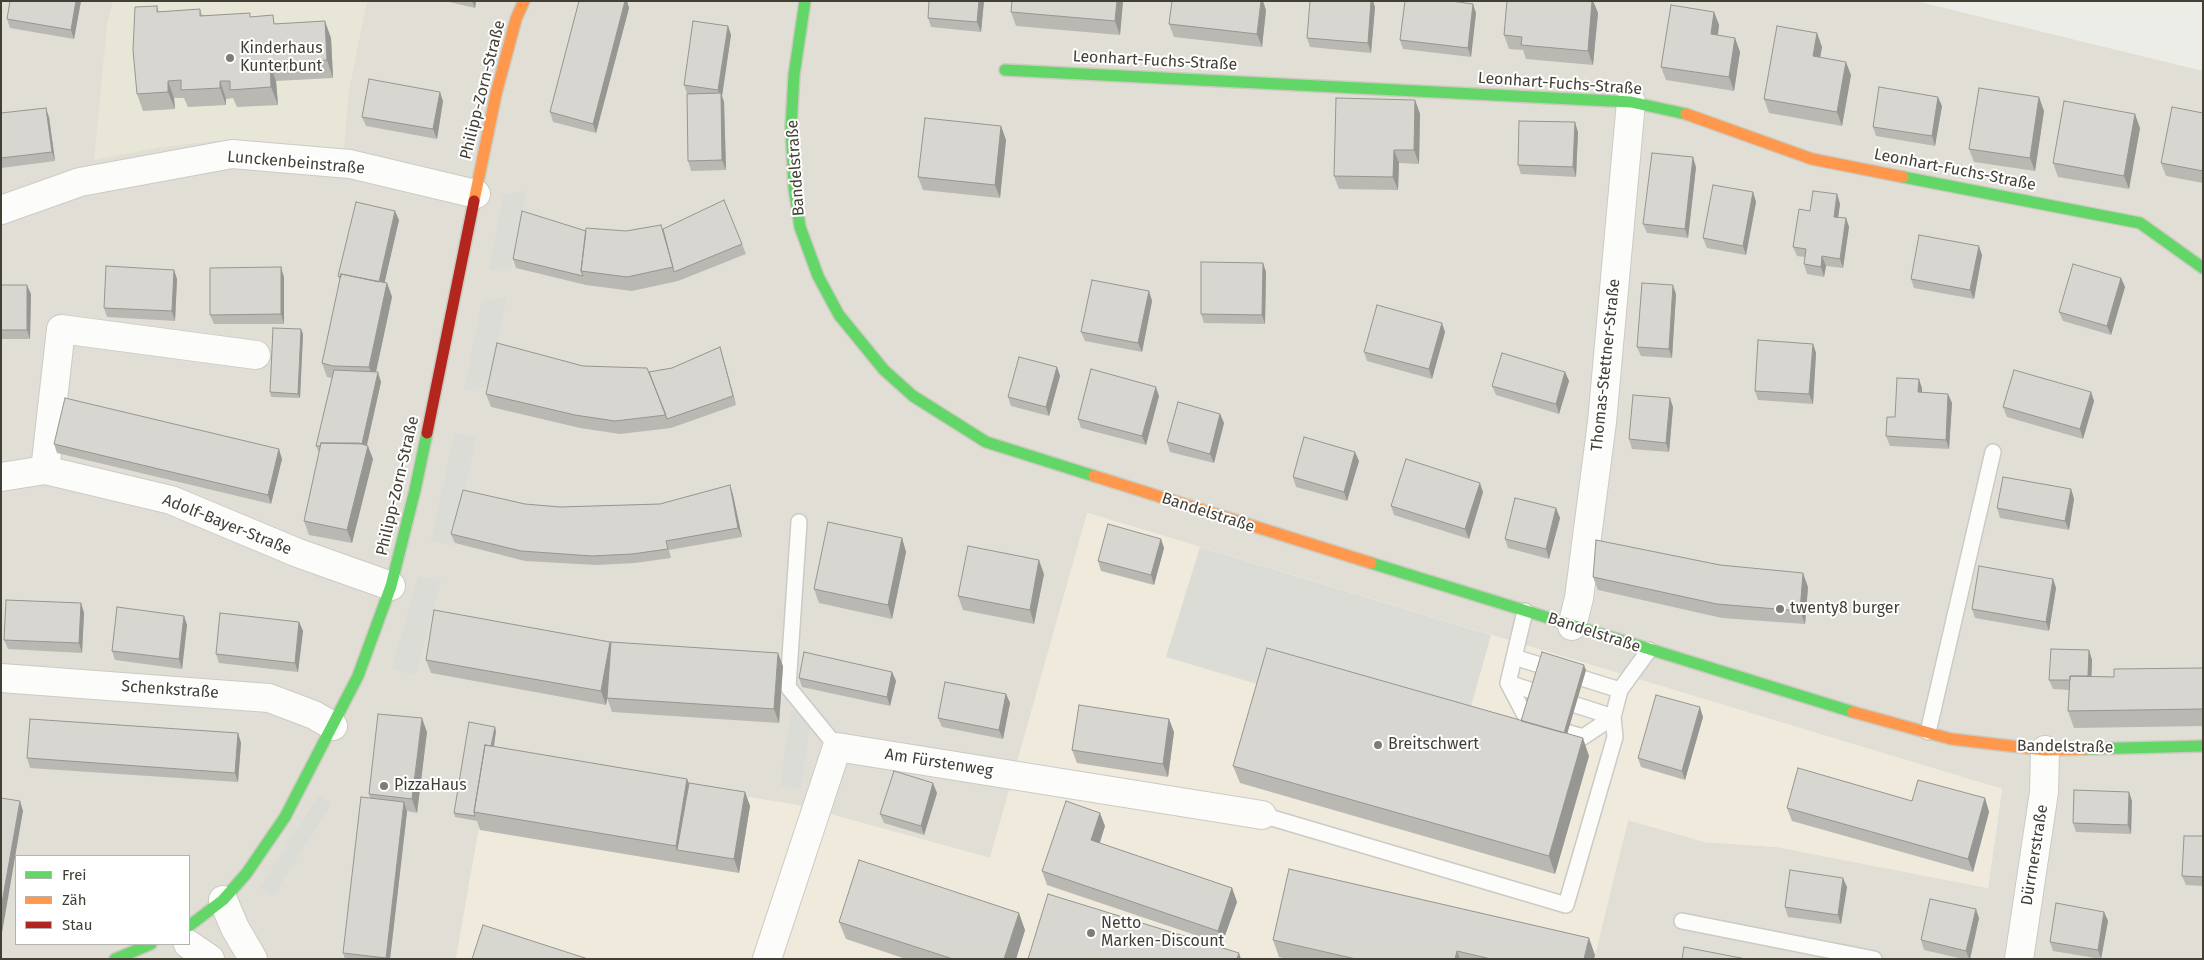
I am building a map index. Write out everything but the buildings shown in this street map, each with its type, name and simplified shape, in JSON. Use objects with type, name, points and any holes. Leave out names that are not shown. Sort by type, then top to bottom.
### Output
[{"type":"street","name":"Philipp-Zorn-Straße","points":[[190,925],[223,900],[246,874],[285,817],[362,668],[374,636],[390,586],[415,490],[435,401],[496,94],[516,19],[524,1]]},
{"type":"street","name":"Bandelstraße","points":[[803,3],[794,75],[792,127],[794,188],[800,227],[818,276],[839,315],[860,343],[913,396],[986,442],[1376,566],[1649,650],[1951,738],[2045,750],[2203,746]]},
{"type":"street","name":"Leonhart-Fuchs-Straße","points":[[1005,70],[1631,102],[1693,116],[1812,159],[2140,223],[2203,268]]},
{"type":"street","name":"Thomas-Stettner-Straße","points":[[1572,626],[1579,598],[1602,422],[1631,102]]},
{"type":"street","name":"Lunckenbeinstraße","points":[[1,210],[80,182],[232,154],[350,164],[476,194]]},
{"type":"street","points":[[45,470],[60,329],[256,355]]},
{"type":"street","name":"Adolf-Bayer-Straße","points":[[1,477],[45,470],[171,500],[298,553],[390,586]]},
{"type":"street","name":"Schenkstraße","points":[[1,678],[269,698],[314,715],[333,726]]},
{"type":"street","points":[[767,959],[837,747]]},
{"type":"street","name":"Am Fürstenweg","points":[[837,747],[1262,815]]},
{"type":"street","name":"Dürrnerstraße","points":[[2019,959],[2044,792],[2045,750]]},
{"type":"street","points":[[223,900],[235,928],[253,959]]},
{"type":"street","points":[[115,959],[149,945]]},
{"type":"street","points":[[189,945],[210,959]]},
{"type":"lane","points":[[1928,732],[1993,452]]},
{"type":"lane","points":[[799,522],[788,687],[837,747]]},
{"type":"lane","points":[[1525,611],[1508,683],[1528,721],[1583,737],[1613,717]]},
{"type":"lane","points":[[1262,815],[1566,905],[1615,737],[1613,717],[1620,690],[1649,650]]},
{"type":"lane","points":[[1514,657],[1620,690]]},
{"type":"lane","points":[[1508,683],[1613,717]]},
{"type":"lane","points":[[1682,921],[1874,959]]},
{"type":"shaded area","points":[[1,1],[1916,1],[2203,71],[2203,959],[1594,959],[1628,820],[1705,842],[1777,847],[1988,888],[2002,789],[1088,513],[990,858],[797,805],[492,755],[456,959],[1,959]]},
{"type":"shaded area","name":"Kinderhaus Kunterbunt","points":[[113,1],[367,1],[349,90],[344,150],[279,143],[213,141],[163,147],[94,160],[107,25]]},
{"type":"shaded area","points":[[526,191],[511,268],[489,270],[503,195]]},
{"type":"shaded area","points":[[506,298],[490,386],[464,391],[482,301]]},
{"type":"shaded area","points":[[454,433],[476,437],[454,546],[431,541]]},
{"type":"shaded area","points":[[1087,513],[2002,789],[1988,888],[1777,847],[1705,842],[1628,820],[1594,959],[456,959],[492,755],[797,805],[990,858]]},
{"type":"shaded area","points":[[1200,547],[1491,635],[1467,721],[1267,687],[1166,657]]},
{"type":"shaded area","points":[[418,576],[441,582],[416,675],[392,669]]},
{"type":"shaded area","points":[[791,710],[812,713],[801,789],[780,786]]},
{"type":"shaded area","points":[[319,795],[332,803],[273,896],[260,887]]},
{"type":"traffic: fast","points":[[805,1],[794,75],[791,127],[794,188],[800,227],[818,276],[839,315],[884,370],[913,396],[986,442],[1094,476]]},
{"type":"traffic: fast","points":[[1005,70],[1631,102],[1686,114]]},
{"type":"traffic: fast","points":[[1903,177],[2140,223],[2203,268]]},
{"type":"traffic: fast","points":[[190,925],[223,900],[246,874],[285,817],[358,676],[391,586],[427,433]]},
{"type":"traffic: fast","points":[[1371,563],[1853,712]]},
{"type":"traffic: fast","points":[[2086,749],[2203,746]]},
{"type":"traffic: fast","points":[[115,959],[149,945]]},
{"type":"traffic: slow","points":[[474,201],[496,94],[516,19],[524,1]]},
{"type":"traffic: slow","points":[[1686,114],[1812,159],[1903,177]]},
{"type":"traffic: slow","points":[[1094,476],[1371,563]]},
{"type":"traffic: slow","points":[[1853,712],[1951,739],[2045,750],[2086,749]]},
{"type":"traffic: jam","points":[[427,433],[474,201]]},
{"type":"place","name":"Kinderhaus Kunterbunt","points":[[230,58]]},
{"type":"place","name":"twenty8 burger","points":[[1780,609]]},
{"type":"place","name":"Breitschwert","points":[[1378,745]]},
{"type":"place","name":"PizzaHaus","points":[[384,786]]},
{"type":"place","name":"Netto Marken-Discount","points":[[1091,933]]}]
